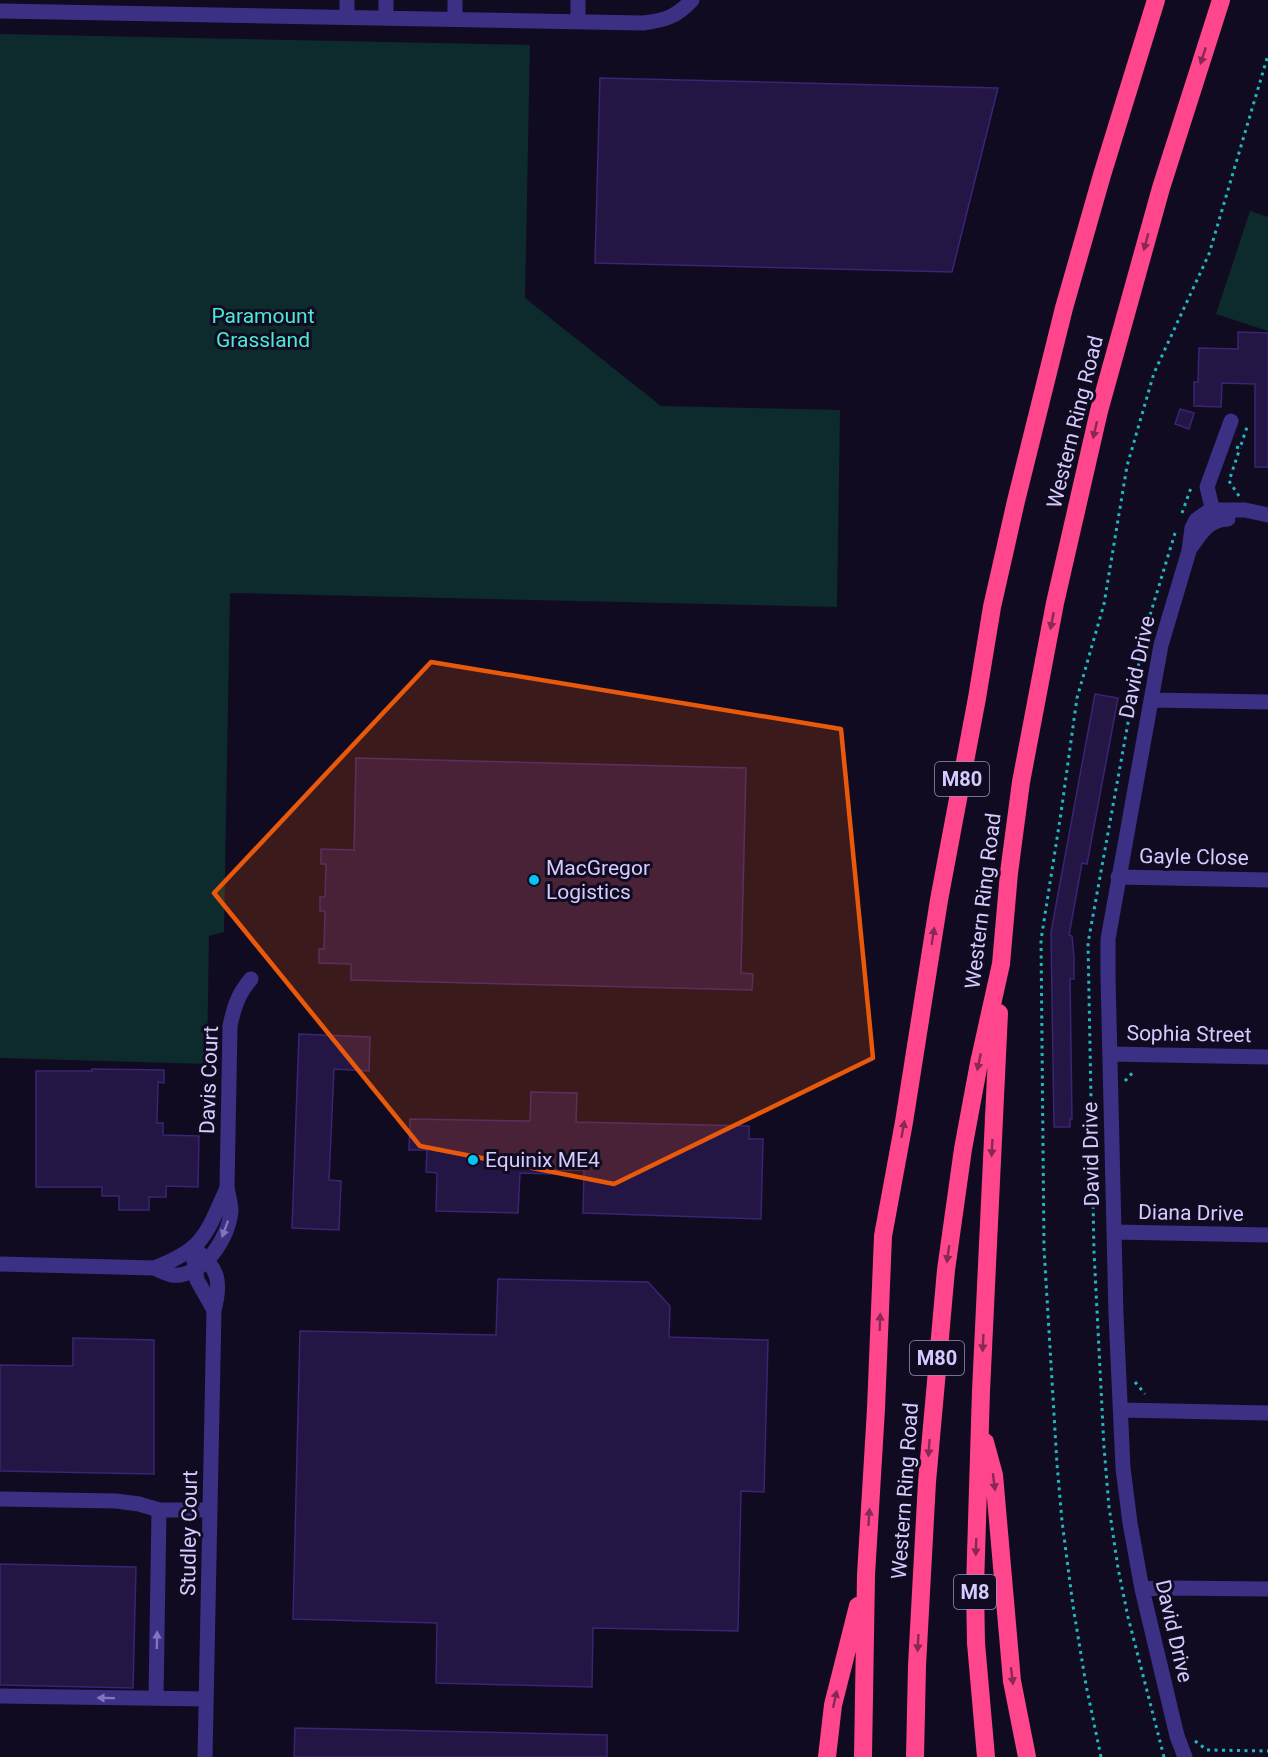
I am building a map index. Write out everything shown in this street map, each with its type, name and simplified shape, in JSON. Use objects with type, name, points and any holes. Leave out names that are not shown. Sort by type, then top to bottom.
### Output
[{"type":"highway","name":"Western Ring Road","points":[[864,1757],[866,1575],[883,1236],[904,1122],[939,900],[992,607],[1064,308],[1156,0]]},
{"type":"highway","name":"Western Ring Road","points":[[915,1757],[926,1493],[933,1394],[946,1270],[973,1095],[1001,964],[1009,873],[1021,782],[1055,603],[1099,411],[1157,199],[1221,0]]},
{"type":"highway","points":[[1001,964],[980,1426],[994,1475],[1012,1681],[1027,1757]]},
{"type":"highway","name":"M8","points":[[980,1426],[975,1598],[976,1643],[986,1757]]},
{"type":"highway","points":[[827,1757],[833,1705],[866,1575]]},
{"type":"street","points":[[347,0],[347,17]]},
{"type":"street","points":[[386,0],[386,18]]},
{"type":"street","points":[[454,0],[454,19]]},
{"type":"street","points":[[578,0],[578,20]]},
{"type":"street","points":[[0,11],[643,23],[664,21],[680,12],[692,1]]},
{"type":"street","points":[[1231,421],[1213,475],[1218,512],[1264,514]]},
{"type":"street","name":"David Drive","points":[[1185,1757],[1142,1589],[1130,1523],[1124,1468],[1114,1232],[1108,947],[1118,877],[1167,622],[1189,550],[1202,531],[1214,521],[1218,512]]},
{"type":"street","points":[[1151,700],[1268,702]]},
{"type":"street","name":"Gayle Close","points":[[1118,877],[1268,880]]},
{"type":"street","name":"Davis Court","points":[[201,1265],[216,1248],[231,1210],[227,1187],[230,1026],[234,1005],[241,990],[250,979]]},
{"type":"street","name":"Sophia Street","points":[[1110,1054],[1268,1057]]},
{"type":"street","name":"Davis Court","points":[[194,1248],[212,1224],[227,1187]]},
{"type":"street","name":"Diana Drive","points":[[1114,1232],[1268,1235]]},
{"type":"street","points":[[154,1268],[183,1256],[194,1248]]},
{"type":"street","name":"Studley Court","points":[[194,1248],[201,1265],[201,1291],[214,1310],[205,1757]]},
{"type":"street","points":[[0,1264],[154,1268],[171,1275],[201,1265]]},
{"type":"street","points":[[1121,1410],[1268,1413]]},
{"type":"street","points":[[0,1499],[116,1502],[140,1504],[159,1510],[210,1510]]},
{"type":"street","points":[[156,1698],[159,1510]]},
{"type":"street","points":[[1142,1589],[1268,1589]]},
{"type":"street","points":[[0,1696],[206,1699]]},
{"type":"path","points":[[1239,498],[1229,481],[1240,448]]},
{"type":"path","points":[[1128,1617],[1148,1613]]},
{"type":"path","points":[[1159,1740],[1191,1732],[1193,1739],[1207,1750],[1268,1751]]},
{"type":"highlighted area","points":[[431,662],[841,729],[873,1058],[614,1184],[420,1146],[214,893]]},
{"type":"green space","name":"Paramount Grassland","points":[[0,34],[530,45],[525,298],[661,406],[840,410],[837,607],[230,593],[224,932],[209,936],[207,1064],[0,1058]]},
{"type":"green space","points":[[1250,211],[1268,217],[1268,331],[1216,314]]},
{"type":"building","points":[[600,78],[998,88],[952,272],[595,263]]},
{"type":"building","points":[[1238,332],[1268,333],[1268,467],[1255,467],[1255,384],[1222,383],[1221,407],[1194,406],[1194,382],[1198,382],[1199,348],[1238,349]]},
{"type":"building","points":[[1180,409],[1194,413],[1189,429],[1175,424]]},
{"type":"building","points":[[1095,694],[1118,698],[1087,864],[1082,863],[1069,935],[1072,936],[1074,957],[1074,979],[1070,979],[1072,1119],[1070,1119],[1070,1127],[1054,1127],[1051,932]]},
{"type":"building","name":"MacGregor Logistics","points":[[356,758],[746,768],[741,973],[753,974],[752,990],[351,980],[351,964],[319,963],[319,949],[324,949],[325,911],[320,911],[320,897],[325,897],[326,864],[321,864],[321,849],[354,850]]},
{"type":"building","points":[[299,1034],[370,1037],[369,1071],[334,1069],[329,1180],[341,1181],[339,1230],[292,1228]]},
{"type":"building","points":[[92,1069],[164,1070],[164,1083],[158,1082],[157,1123],[163,1123],[163,1135],[199,1136],[198,1187],[166,1186],[166,1197],[149,1197],[149,1210],[119,1210],[119,1196],[102,1196],[102,1187],[36,1187],[36,1071],[92,1071]]},
{"type":"building","name":"Equinix ME4","points":[[531,1092],[577,1093],[576,1122],[749,1126],[749,1139],[763,1139],[761,1219],[583,1213],[584,1170],[557,1170],[557,1174],[520,1173],[518,1213],[436,1211],[437,1173],[426,1172],[427,1150],[409,1150],[410,1119],[530,1121]]},
{"type":"building","points":[[498,1279],[648,1282],[670,1306],[669,1337],[768,1340],[764,1492],[741,1491],[738,1631],[593,1628],[592,1687],[436,1683],[437,1623],[293,1619],[300,1331],[496,1335]]},
{"type":"building","points":[[73,1338],[154,1340],[154,1474],[0,1471],[0,1365],[73,1366]]},
{"type":"building","points":[[0,1564],[136,1567],[133,1688],[0,1685]]},
{"type":"building","points":[[295,1728],[607,1735],[607,1757],[294,1757]]},
{"type":"place","name":"MacGregor Logistics","points":[[534,880]]},
{"type":"place","name":"Equinix ME4","points":[[473,1160]]}]
